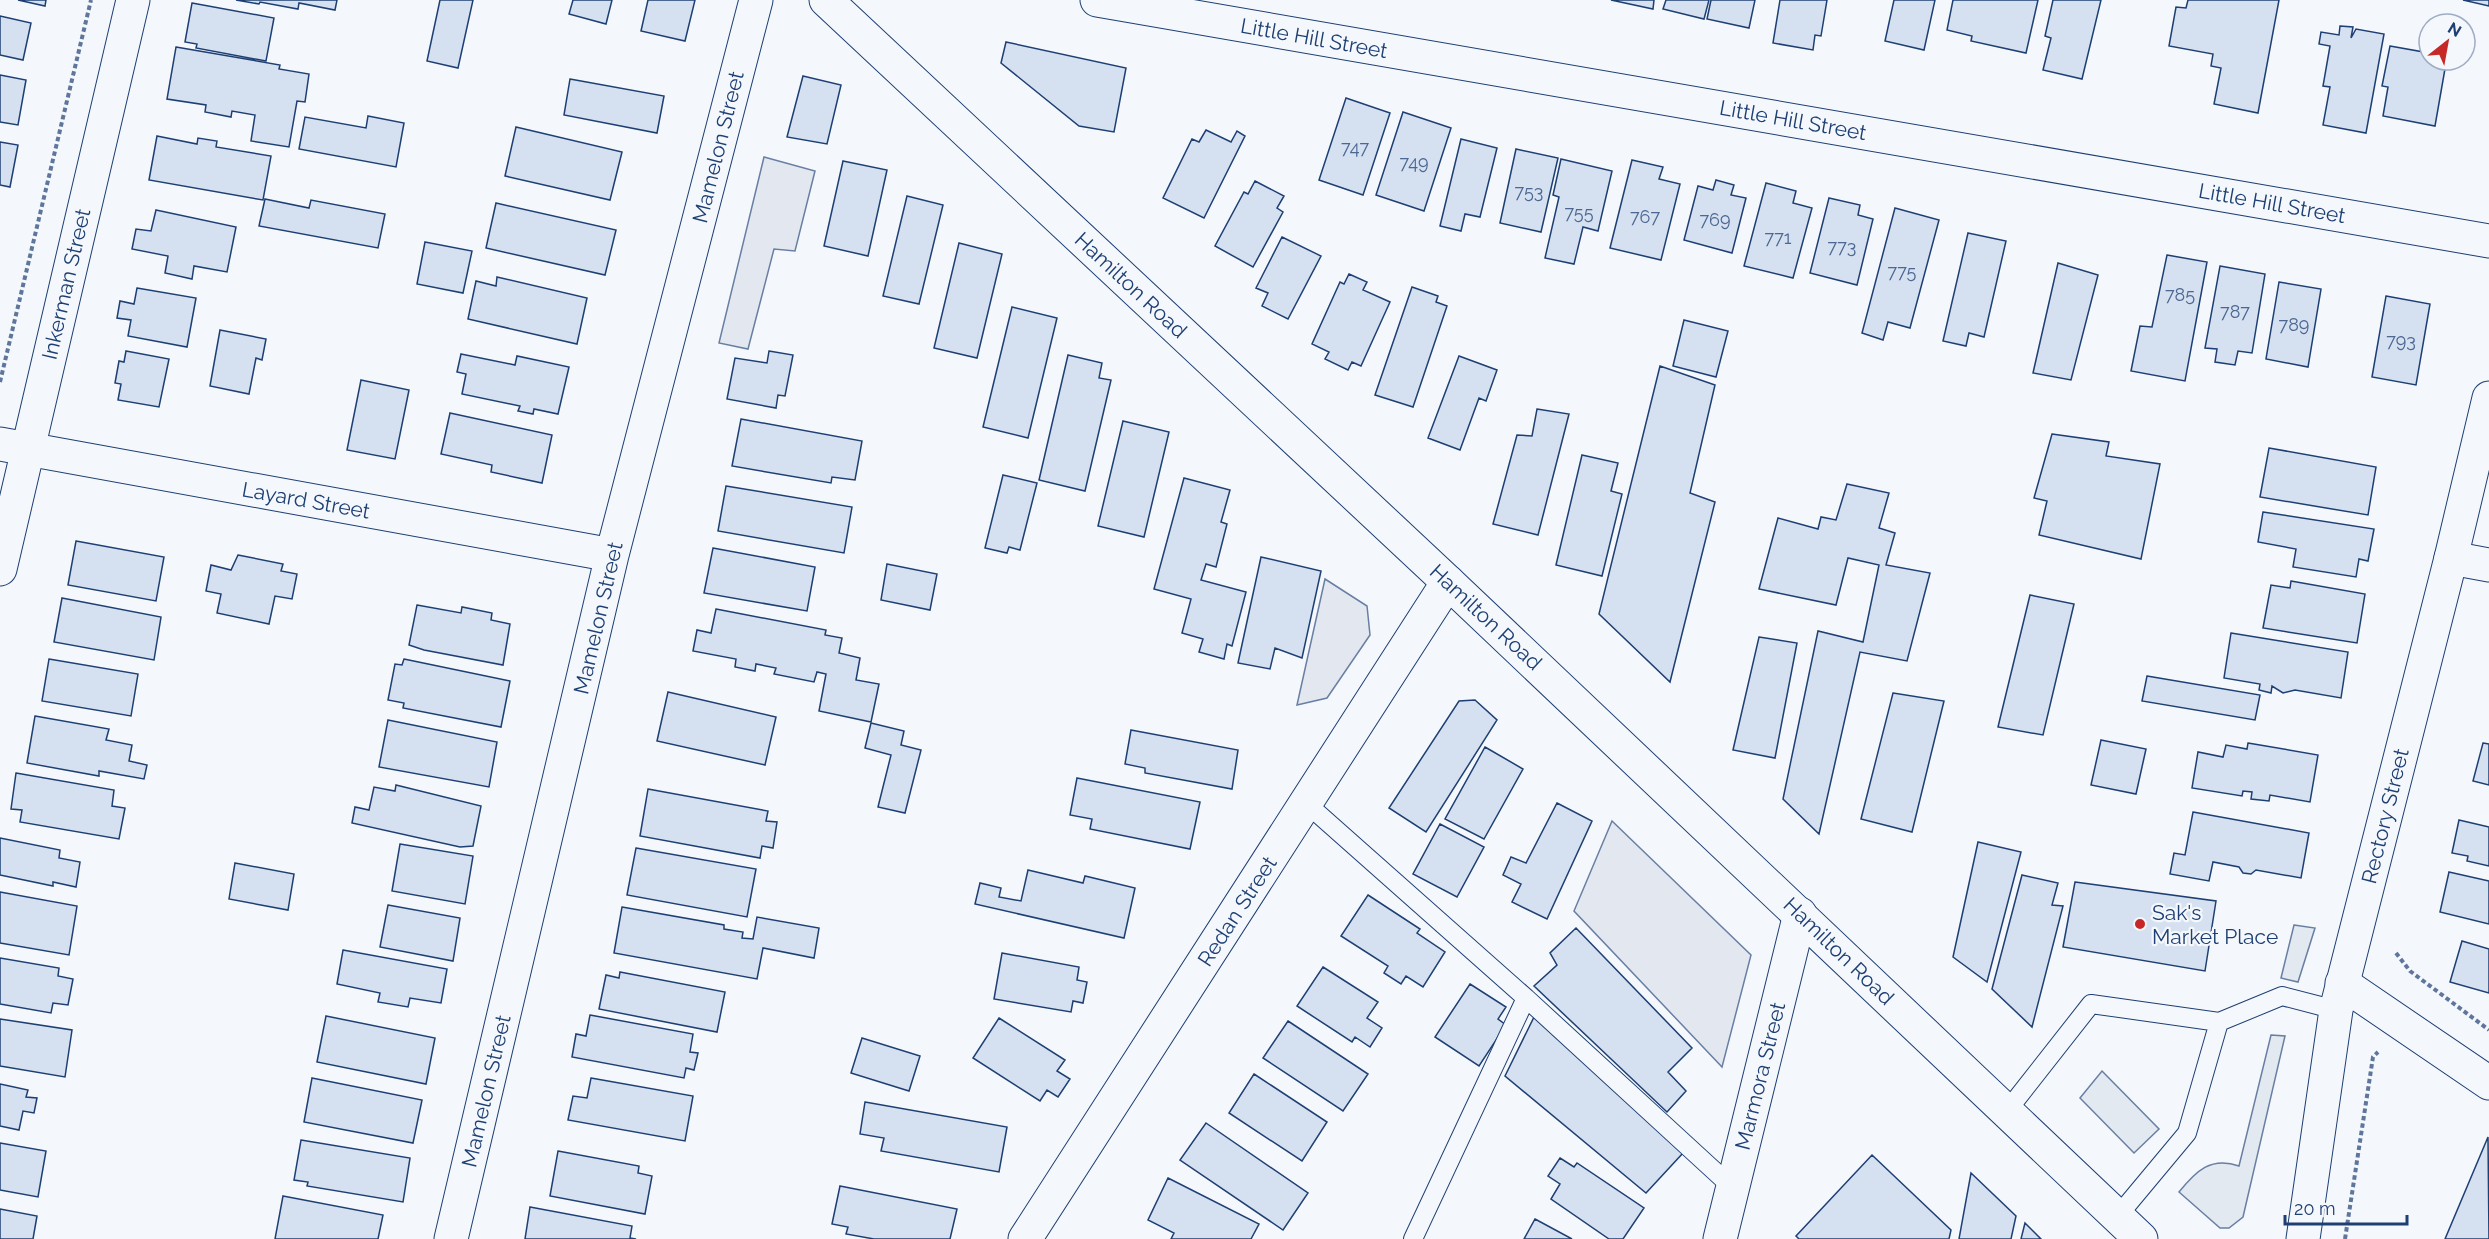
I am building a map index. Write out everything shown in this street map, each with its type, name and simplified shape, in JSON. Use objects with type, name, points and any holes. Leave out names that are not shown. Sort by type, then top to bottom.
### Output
[{"type":"street","name":"Inkerman Street","points":[[0,569],[14,447],[133,0]]},
{"type":"street","name":"Mamelon Street","points":[[451,1239],[612,555],[756,0]]},
{"type":"street","name":"Hamilton Road","points":[[826,0],[1448,582],[2141,1239]]},
{"type":"street","name":"Little Hill Street","points":[[1097,0],[2489,241]]},
{"type":"street","name":"Rectory Street","points":[[2303,1239],[2339,997],[2451,558],[2489,398]]},
{"type":"street","name":"Layard Street","points":[[14,447],[612,555]]},
{"type":"street","points":[[2451,558],[2489,565]]},
{"type":"street","name":"Redan Street","points":[[1025,1239],[1448,582]]},
{"type":"street","name":"Marmora Street","points":[[1720,1239],[1800,914]]},
{"type":"street","points":[[2339,997],[2489,1083]]},
{"type":"lane","points":[[1306,803],[1526,998],[1733,1188]]},
{"type":"lane","points":[[2007,1111],[2091,1004],[2219,1022],[2282,996],[2339,997]]},
{"type":"lane","points":[[1413,1239],[1526,998]]},
{"type":"lane","points":[[2117,1217],[2187,1133],[2219,1022]]},
{"type":"path","points":[[0,382],[91,0]]},
{"type":"path","points":[[2396,953],[2410,971],[2489,1030]]},
{"type":"path","points":[[2345,1239],[2373,1057]]},
{"type":"shaded area","points":[[764,157],[815,171],[795,251],[774,249],[748,349],[719,343]]},
{"type":"shaded area","points":[[1325,579],[1367,606],[1370,635],[1327,698],[1297,705]]},
{"type":"shaded area","points":[[1612,821],[1751,955],[1722,1067],[1574,911]]},
{"type":"shaded area","points":[[2294,925],[2315,928],[2298,982],[2281,978]]},
{"type":"shaded area","points":[[2271,1035],[2285,1036],[2243,1217],[2229,1228],[2220,1228],[2179,1192],[2205,1167],[2220,1163],[2239,1166]]},
{"type":"shaded area","points":[[2102,1071],[2159,1129],[2134,1153],[2080,1098]]},
{"type":"building","points":[[18,0],[46,0],[45,6]]},
{"type":"building","points":[[236,0],[337,0],[335,10],[299,3],[298,9]]},
{"type":"building","points":[[440,0],[473,0],[458,68],[427,61]]},
{"type":"building","points":[[573,0],[612,0],[606,24],[569,14]]},
{"type":"building","points":[[648,0],[695,0],[685,41],[641,31]]},
{"type":"building","points":[[1611,0],[1654,0],[1653,9]]},
{"type":"building","points":[[1666,0],[1709,0],[1704,19],[1663,9]]},
{"type":"building","points":[[1711,0],[1755,0],[1749,28],[1707,19]]},
{"type":"building","points":[[1780,0],[1827,0],[1821,36],[1815,35],[1813,50],[1773,43]]},
{"type":"building","points":[[1894,0],[1935,0],[1924,50],[1885,41]]},
{"type":"building","points":[[1953,0],[2038,0],[2026,53],[1971,41],[1972,36],[1947,30]]},
{"type":"building","points":[[2053,0],[2101,0],[2082,79],[2043,70],[2051,38],[2045,36]]},
{"type":"building","points":[[2188,0],[2279,0],[2258,113],[2214,104],[2221,68],[2211,66],[2213,54],[2169,46],[2176,7],[2186,8]]},
{"type":"building","points":[[2463,0],[2489,0],[2489,6]]},
{"type":"building","points":[[192,3],[274,18],[266,61],[196,48],[197,44],[185,42]]},
{"type":"building","points":[[0,16],[31,23],[23,60],[0,55]]},
{"type":"building","points":[[2340,26],[2353,27],[2351,38],[2356,29],[2384,34],[2366,133],[2323,125],[2330,87],[2323,86],[2330,46],[2319,44],[2321,32],[2339,35]]},
{"type":"building","points":[[1006,42],[1126,68],[1114,132],[1079,126],[1001,63]]},
{"type":"building","points":[[2390,46],[2417,51],[2417,72],[2444,72],[2435,126],[2383,116],[2388,87],[2382,86]]},
{"type":"building","points":[[176,47],[280,65],[279,69],[309,74],[305,102],[297,101],[289,147],[251,141],[255,115],[232,111],[231,117],[205,112],[206,105],[167,99]]},
{"type":"building","points":[[0,75],[26,80],[18,125],[0,122]]},
{"type":"building","points":[[803,76],[841,85],[827,144],[787,137]]},
{"type":"building","points":[[570,79],[664,96],[657,133],[564,115]]},
{"type":"building","points":[[1346,98],[1390,113],[1363,195],[1319,180]]},
{"type":"building","points":[[1403,112],[1451,128],[1424,211],[1376,195]]},
{"type":"building","points":[[368,116],[404,123],[396,167],[299,149],[305,117],[366,128]]},
{"type":"building","points":[[516,127],[622,152],[610,200],[505,176]]},
{"type":"building","points":[[1206,130],[1231,142],[1237,131],[1245,136],[1204,218],[1163,198],[1192,139],[1199,142]]},
{"type":"building","points":[[157,136],[197,144],[198,138],[217,141],[216,147],[271,156],[263,200],[149,180]]},
{"type":"building","points":[[1461,139],[1497,148],[1480,217],[1465,214],[1461,231],[1440,226]]},
{"type":"building","points":[[0,142],[18,145],[10,187],[0,185]]},
{"type":"building","points":[[1516,149],[1558,158],[1541,232],[1500,223]]},
{"type":"building","points":[[1561,159],[1612,171],[1598,231],[1583,227],[1574,264],[1545,258],[1559,197],[1553,195]]},
{"type":"building","points":[[1632,160],[1663,167],[1659,179],[1680,184],[1661,260],[1610,248]]},
{"type":"building","points":[[843,161],[887,170],[868,256],[824,246]]},
{"type":"building","points":[[1716,180],[1734,185],[1731,195],[1746,198],[1732,253],[1684,240],[1698,186],[1713,190]]},
{"type":"building","points":[[1255,181],[1284,196],[1277,208],[1283,212],[1253,267],[1215,246],[1244,192],[1248,194]]},
{"type":"building","points":[[1766,183],[1796,191],[1793,203],[1812,208],[1793,278],[1744,266]]},
{"type":"building","points":[[907,196],[943,205],[919,304],[883,296]]},
{"type":"building","points":[[1829,198],[1860,205],[1858,215],[1873,219],[1857,285],[1810,273]]},
{"type":"building","points":[[265,199],[309,208],[311,200],[385,214],[378,248],[259,226]]},
{"type":"building","points":[[496,203],[616,230],[605,275],[486,248]]},
{"type":"building","points":[[1895,208],[1939,220],[1910,328],[1888,322],[1883,340],[1862,333]]},
{"type":"building","points":[[156,210],[236,227],[227,272],[194,266],[192,279],[165,273],[168,256],[132,249],[136,229],[151,231]]},
{"type":"building","points":[[1968,233],[2006,241],[1984,337],[1969,333],[1966,346],[1943,341]]},
{"type":"building","points":[[1282,237],[1321,256],[1288,319],[1262,306],[1268,293],[1256,288]]},
{"type":"building","points":[[425,242],[472,251],[463,293],[417,284]]},
{"type":"building","points":[[959,243],[1002,254],[977,358],[934,348]]},
{"type":"building","points":[[2167,255],[2207,262],[2185,381],[2131,371],[2140,326],[2152,327]]},
{"type":"building","points":[[2058,263],[2098,275],[2071,380],[2033,373]]},
{"type":"building","points":[[2220,266],[2265,274],[2252,353],[2238,351],[2235,365],[2215,362],[2217,349],[2205,348]]},
{"type":"building","points":[[1349,274],[1367,282],[1363,290],[1390,302],[1361,366],[1352,362],[1348,370],[1325,359],[1329,352],[1312,344],[1340,282],[1344,284]]},
{"type":"building","points":[[497,277],[587,298],[577,344],[468,319],[476,281],[496,286]]},
{"type":"building","points":[[2279,282],[2321,289],[2308,367],[2266,359]]},
{"type":"building","points":[[1412,287],[1438,296],[1436,302],[1447,306],[1413,407],[1375,395]]},
{"type":"building","points":[[137,288],[196,298],[187,347],[128,336],[131,320],[117,318],[120,301],[134,304]]},
{"type":"building","points":[[2386,296],[2430,304],[2416,385],[2372,377]]},
{"type":"building","points":[[1012,307],[1057,318],[1028,438],[983,427]]},
{"type":"building","points":[[1684,320],[1728,331],[1716,377],[1673,366]]},
{"type":"building","points":[[220,330],[266,339],[262,360],[256,358],[249,394],[210,386]]},
{"type":"building","points":[[126,351],[169,359],[159,407],[118,400],[121,384],[115,383],[119,361],[124,362]]},
{"type":"building","points":[[769,351],[793,355],[785,396],[778,395],[776,408],[727,399],[735,358],[767,363]]},
{"type":"building","points":[[461,354],[515,365],[517,356],[569,367],[558,414],[534,409],[533,414],[518,411],[520,406],[462,394],[466,374],[457,372]]},
{"type":"building","points":[[1068,355],[1102,363],[1099,378],[1111,380],[1085,491],[1039,480]]},
{"type":"building","points":[[1459,356],[1497,370],[1486,401],[1479,398],[1460,450],[1428,438]]},
{"type":"building","points":[[1660,366],[1715,385],[1690,493],[1715,502],[1670,682],[1599,614]]},
{"type":"building","points":[[361,380],[409,390],[395,459],[347,450]]},
{"type":"building","points":[[1537,409],[1569,414],[1538,535],[1493,524],[1517,435],[1532,436]]},
{"type":"building","points":[[450,413],[552,435],[542,483],[491,472],[492,465],[441,454]]},
{"type":"building","points":[[741,419],[862,441],[855,480],[832,477],[831,483],[732,466]]},
{"type":"building","points":[[1123,421],[1169,432],[1144,537],[1098,526]]},
{"type":"building","points":[[2052,434],[2109,442],[2106,456],[2160,464],[2141,559],[2039,535],[2047,501],[2034,498]]},
{"type":"building","points":[[2269,448],[2376,467],[2368,515],[2260,497]]},
{"type":"building","points":[[1582,455],[1618,463],[1611,491],[1622,494],[1602,576],[1556,565]]},
{"type":"building","points":[[1003,475],[1037,483],[1020,550],[1009,547],[1007,553],[985,548]]},
{"type":"building","points":[[1184,478],[1230,490],[1221,522],[1227,524],[1216,567],[1206,564],[1201,580],[1246,592],[1232,646],[1227,644],[1224,659],[1199,652],[1203,639],[1182,633],[1191,599],[1154,589]]},
{"type":"building","points":[[1847,484],[1889,493],[1879,528],[1895,533],[1886,565],[1930,573],[1907,661],[1860,652],[1819,834],[1783,799],[1818,631],[1863,642],[1879,565],[1848,558],[1836,605],[1759,589],[1778,518],[1818,529],[1821,517],[1836,520]]},
{"type":"building","points":[[726,486],[852,507],[844,553],[718,531]]},
{"type":"building","points":[[2263,512],[2374,529],[2368,561],[2359,559],[2356,577],[2293,567],[2296,549],[2258,542]]},
{"type":"building","points":[[76,541],[164,557],[156,601],[68,585]]},
{"type":"building","points":[[713,548],[815,567],[807,611],[704,593]]},
{"type":"building","points":[[238,555],[283,564],[281,571],[297,574],[292,599],[275,596],[269,624],[217,613],[221,594],[206,591],[211,565],[231,570]]},
{"type":"building","points":[[1261,557],[1321,571],[1302,658],[1275,648],[1270,669],[1238,663]]},
{"type":"building","points":[[887,564],[937,574],[930,610],[881,600]]},
{"type":"building","points":[[2291,581],[2365,594],[2357,643],[2263,628],[2271,585],[2290,588]]},
{"type":"building","points":[[2030,595],[2074,604],[2043,735],[1998,727]]},
{"type":"building","points":[[62,598],[161,617],[154,660],[54,642]]},
{"type":"building","points":[[417,605],[461,613],[462,607],[492,613],[491,620],[510,624],[503,665],[409,645]]},
{"type":"building","points":[[716,609],[826,630],[825,635],[842,638],[839,653],[860,658],[856,680],[879,684],[871,722],[819,711],[826,674],[817,672],[814,682],[774,674],[776,668],[756,664],[755,671],[735,667],[736,659],[693,651],[697,630],[711,633]]},
{"type":"building","points":[[2231,633],[2348,652],[2341,698],[2295,690],[2283,693],[2272,686],[2271,693],[2259,690],[2260,684],[2224,678]]},
{"type":"building","points":[[1759,637],[1797,643],[1775,758],[1733,750]]},
{"type":"building","points":[[49,659],[138,674],[131,716],[42,701]]},
{"type":"building","points":[[404,659],[510,681],[501,727],[403,708],[404,703],[388,700],[395,664],[402,665]]},
{"type":"building","points":[[2147,676],[2260,695],[2255,720],[2142,701]]},
{"type":"building","points":[[668,692],[776,717],[765,765],[657,741]]},
{"type":"building","points":[[1893,693],[1944,701],[1912,832],[1861,819]]},
{"type":"building","points":[[1475,700],[1497,720],[1426,832],[1389,808],[1459,701]]},
{"type":"building","points":[[35,716],[109,729],[106,740],[132,745],[129,761],[147,765],[144,779],[99,771],[99,776],[27,763]]},
{"type":"building","points":[[388,720],[497,742],[489,787],[379,767]]},
{"type":"building","points":[[871,723],[904,731],[901,745],[921,750],[905,813],[878,807],[891,755],[865,748]]},
{"type":"building","points":[[1131,730],[1238,750],[1232,789],[1145,773],[1145,768],[1125,764]]},
{"type":"building","points":[[2101,740],[2146,749],[2136,794],[2091,785]]},
{"type":"building","points":[[2248,743],[2318,755],[2310,802],[2270,795],[2269,801],[2251,799],[2252,792],[2243,791],[2242,796],[2192,788],[2198,752],[2223,757],[2226,745],[2247,749]]},
{"type":"building","points":[[2483,743],[2489,744],[2489,785],[2473,781]]},
{"type":"building","points":[[1485,747],[1523,769],[1484,839],[1445,819]]},
{"type":"building","points":[[16,773],[114,790],[112,806],[125,808],[119,839],[20,822],[22,810],[11,809]]},
{"type":"building","points":[[1077,778],[1200,802],[1190,849],[1090,829],[1092,819],[1070,815]]},
{"type":"building","points":[[396,785],[481,806],[473,846],[460,847],[352,823],[355,807],[369,810],[374,787],[395,791]]},
{"type":"building","points":[[648,789],[768,811],[766,821],[777,822],[773,848],[762,846],[760,858],[640,836]]},
{"type":"building","points":[[1557,803],[1592,821],[1547,919],[1512,902],[1521,884],[1503,875],[1511,857],[1526,863]]},
{"type":"building","points":[[2193,812],[2309,833],[2301,878],[2256,870],[2251,874],[2243,873],[2239,867],[2213,862],[2209,881],[2170,874],[2174,853],[2185,855]]},
{"type":"building","points":[[2459,820],[2489,827],[2489,866],[2467,861],[2468,856],[2452,853]]},
{"type":"building","points":[[1440,824],[1484,847],[1457,897],[1413,874]]},
{"type":"building","points":[[0,838],[60,850],[59,858],[80,862],[76,887],[53,882],[53,886],[0,875]]},
{"type":"building","points":[[1978,842],[2021,852],[1987,982],[1953,957]]},
{"type":"building","points":[[400,844],[473,856],[465,904],[392,891]]},
{"type":"building","points":[[636,848],[756,869],[747,917],[627,895]]},
{"type":"building","points":[[235,863],[294,874],[288,910],[229,899]]},
{"type":"building","points":[[1028,870],[1083,883],[1085,876],[1135,888],[1124,938],[975,904],[980,883],[1001,888],[999,897],[1021,901]]},
{"type":"building","points":[[2449,872],[2489,881],[2489,924],[2440,912]]},
{"type":"building","points":[[2022,875],[2058,883],[2052,905],[2063,906],[2032,1027],[1992,989]]},
{"type":"building","name":"Sak's Market Place","points":[[2075,882],[2216,901],[2205,971],[2063,947]]},
{"type":"building","points":[[0,892],[77,906],[69,955],[0,943]]},
{"type":"building","points":[[1368,895],[1420,929],[1417,933],[1445,952],[1423,987],[1406,976],[1401,984],[1384,973],[1388,966],[1341,936]]},
{"type":"building","points":[[388,905],[460,918],[453,961],[380,947]]},
{"type":"building","points":[[622,907],[724,925],[724,929],[743,932],[742,938],[753,939],[757,917],[819,928],[814,958],[763,948],[757,979],[614,953]]},
{"type":"building","points":[[1576,928],[1692,1048],[1668,1072],[1686,1091],[1667,1112],[1534,986],[1557,965],[1550,953]]},
{"type":"building","points":[[2462,941],[2489,949],[2489,993],[2450,982]]},
{"type":"building","points":[[343,950],[447,969],[441,1003],[410,998],[408,1007],[378,1002],[380,993],[337,984]]},
{"type":"building","points":[[1002,953],[1079,967],[1077,980],[1087,982],[1083,1003],[1073,1001],[1071,1012],[994,999]]},
{"type":"building","points":[[0,958],[59,968],[58,976],[73,979],[68,1005],[53,1003],[51,1013],[0,1004]]},
{"type":"building","points":[[1323,967],[1378,1002],[1367,1018],[1382,1028],[1370,1047],[1355,1037],[1352,1042],[1297,1006]]},
{"type":"building","points":[[620,972],[725,992],[717,1032],[599,1009],[606,975],[619,978]]},
{"type":"building","points":[[1470,984],[1506,1007],[1498,1019],[1506,1025],[1479,1066],[1435,1037]]},
{"type":"building","points":[[1536,1013],[1683,1153],[1646,1193],[1505,1076]]},
{"type":"building","points":[[590,1015],[693,1034],[690,1052],[698,1053],[694,1070],[686,1068],[684,1078],[572,1057],[576,1034],[586,1036]]},
{"type":"building","points":[[326,1016],[435,1038],[426,1084],[317,1062]]},
{"type":"building","points":[[999,1018],[1065,1060],[1057,1071],[1070,1079],[1058,1097],[1047,1090],[1040,1101],[973,1058]]},
{"type":"building","points":[[0,1019],[72,1030],[65,1077],[0,1066]]},
{"type":"building","points":[[1288,1021],[1368,1074],[1343,1111],[1263,1058]]},
{"type":"building","points":[[862,1038],[920,1056],[909,1091],[851,1073]]},
{"type":"building","points":[[1254,1074],[1327,1122],[1302,1161],[1229,1113]]},
{"type":"building","points":[[312,1078],[422,1100],[413,1143],[304,1122]]},
{"type":"building","points":[[591,1078],[693,1096],[685,1141],[568,1120],[573,1096],[587,1098]]},
{"type":"building","points":[[0,1084],[28,1090],[26,1097],[37,1098],[34,1113],[23,1111],[19,1130],[0,1126]]},
{"type":"building","points":[[865,1102],[1007,1127],[999,1172],[881,1151],[884,1138],[860,1134]]},
{"type":"building","points":[[1206,1123],[1308,1193],[1283,1230],[1180,1160]]},
{"type":"building","points":[[2488,1137],[2489,1239],[2445,1239]]},
{"type":"building","points":[[301,1140],[410,1158],[403,1202],[307,1186],[308,1182],[294,1180]]},
{"type":"building","points":[[0,1143],[46,1151],[38,1197],[0,1190]]},
{"type":"building","points":[[558,1151],[639,1166],[638,1173],[652,1176],[645,1214],[550,1196]]},
{"type":"building","points":[[1872,1155],[1951,1230],[1949,1239],[1799,1239],[1796,1236]]},
{"type":"building","points":[[1560,1158],[1574,1167],[1577,1163],[1644,1208],[1623,1239],[1609,1239],[1551,1199],[1560,1184],[1548,1176]]},
{"type":"building","points":[[1971,1173],[2016,1216],[2011,1239],[1959,1239]]},
{"type":"building","points":[[1168,1178],[1259,1224],[1251,1239],[1171,1239],[1174,1233],[1148,1220]]},
{"type":"building","points":[[840,1186],[957,1209],[950,1239],[874,1239],[846,1234],[848,1227],[832,1224]]},
{"type":"building","points":[[283,1196],[383,1215],[378,1239],[275,1239]]},
{"type":"building","points":[[530,1207],[632,1226],[630,1238],[636,1239],[525,1239]]},
{"type":"building","points":[[0,1209],[37,1216],[33,1239],[0,1239]]},
{"type":"building","points":[[1535,1219],[1572,1239],[1524,1239]]},
{"type":"building","points":[[2025,1223],[2041,1239],[2021,1239]]},
{"type":"place","name":"Sak's Market Place","points":[[2140,924]]}]
